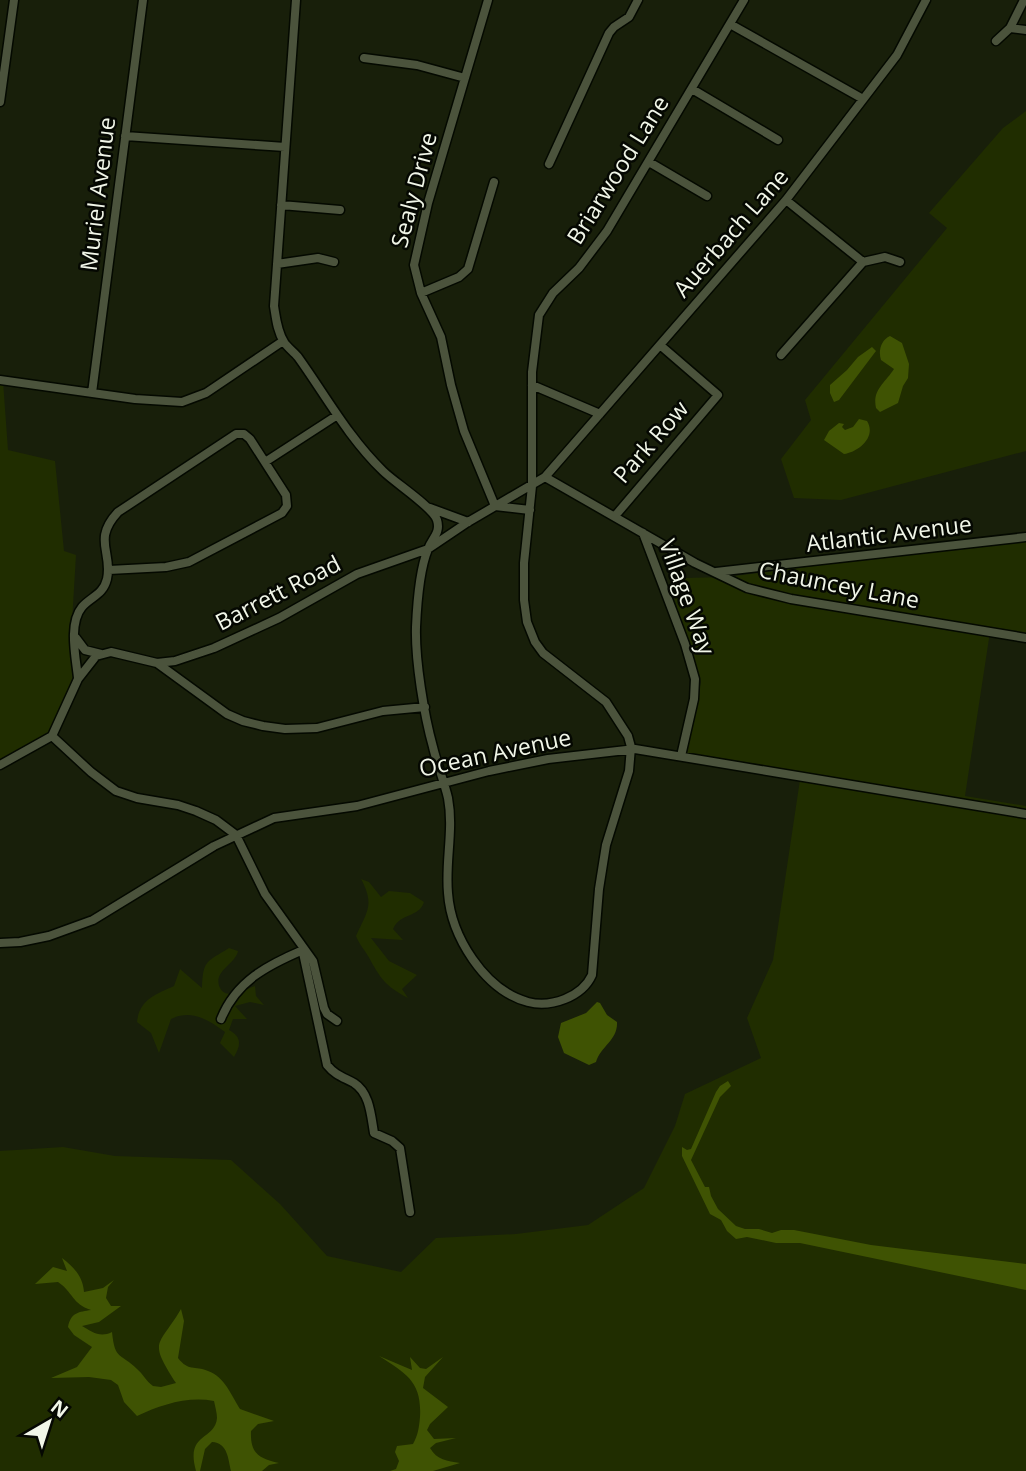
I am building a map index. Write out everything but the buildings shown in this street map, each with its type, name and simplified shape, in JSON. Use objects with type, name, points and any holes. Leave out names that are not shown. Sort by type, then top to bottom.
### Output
[{"type":"street","points":[[0,102],[14,0]]},
{"type":"street","name":"Muriel Avenue","points":[[92,393],[143,0]]},
{"type":"street","points":[[296,0],[274,306],[278,328],[283,341],[296,355],[357,444],[383,472],[427,506],[436,517],[438,530],[428,549],[418,599],[416,632],[432,744],[448,797],[450,822],[447,894],[463,943],[480,968],[514,997],[534,1003],[551,1002],[575,994],[585,986],[592,975],[599,889],[606,845],[629,771],[631,749]]},
{"type":"street","name":"Sealy Drive","points":[[488,0],[415,257],[415,275],[441,337],[464,431],[495,506]]},
{"type":"street","points":[[549,164],[609,33],[629,17],[638,0]]},
{"type":"street","name":"Briarwood Lane","points":[[631,749],[628,736],[606,702],[587,685],[555,664],[535,641],[527,622],[524,563],[532,486],[535,336],[542,308],[607,231],[744,0]]},
{"type":"street","name":"Auerbach Lane","points":[[545,477],[786,200],[897,55],[926,0]]},
{"type":"street","points":[[996,41],[1010,28],[1024,0]]},
{"type":"street","points":[[730,24],[863,99]]},
{"type":"street","points":[[1010,28],[1026,30]]},
{"type":"street","points":[[364,58],[417,65],[465,78]]},
{"type":"street","points":[[692,89],[778,140]]},
{"type":"street","points":[[125,136],[285,147]]},
{"type":"street","points":[[649,162],[707,196]]},
{"type":"street","points":[[421,293],[459,277],[468,269],[494,182]]},
{"type":"street","points":[[786,200],[863,262]]},
{"type":"street","points":[[281,205],[340,210]]},
{"type":"street","points":[[781,355],[863,262],[885,257],[900,262]]},
{"type":"street","points":[[277,264],[318,258],[334,262]]},
{"type":"street","points":[[0,380],[169,403],[189,401],[206,393],[283,341]]},
{"type":"street","name":"Park Row","points":[[615,516],[718,395],[660,345]]},
{"type":"street","points":[[532,385],[600,414]]},
{"type":"street","points":[[265,462],[336,416]]},
{"type":"street","points":[[78,679],[75,635],[79,612],[103,591],[108,570],[104,545],[107,526],[118,512],[236,434],[244,434],[250,439],[286,495],[287,506],[282,513],[188,562],[166,567],[108,570]]},
{"type":"street","points":[[532,486],[545,477]]},
{"type":"street","name":"Chauncey Lane","points":[[545,477],[695,563],[747,588],[1026,638]]},
{"type":"street","name":"Barrett Road","points":[[101,653],[122,653],[157,663],[175,661],[214,648],[279,618],[357,574],[428,549],[468,522],[532,486]]},
{"type":"street","points":[[427,506],[468,522]]},
{"type":"street","points":[[495,506],[530,510]]},
{"type":"street","name":"Village Way","points":[[643,533],[685,644],[695,679],[694,699],[681,756]]},
{"type":"street","name":"Atlantic Avenue","points":[[716,572],[1026,537]]},
{"type":"street","points":[[75,635],[85,650],[101,653]]},
{"type":"street","points":[[0,765],[52,736],[78,679],[92,659],[101,653]]},
{"type":"street","points":[[157,663],[227,714],[263,726],[285,729],[317,728],[383,711],[425,707]]},
{"type":"street","points":[[52,736],[116,791],[196,811],[216,820],[236,835],[265,894],[313,961],[324,1008],[337,1021]]},
{"type":"street","name":"Ocean Avenue","points":[[0,943],[49,936],[93,920],[181,865],[274,818],[356,806],[442,782],[548,759],[631,749],[1026,814]]},
{"type":"street","points":[[221,1019],[231,1000],[251,977],[269,965],[303,950]]},
{"type":"street","points":[[303,950],[327,1065],[334,1074],[361,1088],[368,1103],[374,1133],[401,1148],[410,1212]]},
{"type":"shaded area","points":[[1026,111],[1026,451],[841,500],[794,498],[781,459],[811,420],[805,400],[947,228],[929,213],[1003,128]]},
{"type":"shaded area","points":[[890,336],[902,343],[909,364],[908,378],[898,403],[880,412],[876,408],[876,396],[894,369],[880,357],[882,343]]},
{"type":"shaded area","points":[[872,347],[876,351],[839,400],[834,402],[830,385]]},
{"type":"shaded area","points":[[0,381],[3,381],[8,450],[55,461],[64,551],[76,555],[72,622],[74,672],[68,701],[50,734],[0,766]]},
{"type":"shaded area","points":[[859,419],[867,421],[870,433],[865,443],[855,450],[844,454],[824,440],[829,431],[839,423],[844,424],[842,427],[845,430],[853,427]]},
{"type":"shaded area","points":[[1026,539],[1026,637],[990,632],[965,796],[1026,806],[1026,1471],[0,1471],[0,1151],[63,1147],[115,1156],[231,1160],[280,1204],[327,1256],[401,1272],[436,1238],[516,1234],[588,1225],[644,1188],[675,1126],[685,1094],[761,1058],[747,1018],[773,960],[801,773],[685,754],[701,682],[672,592],[684,578],[727,577]]},
{"type":"shaded area","points":[[361,879],[369,882],[381,897],[389,891],[410,893],[424,902],[418,911],[401,920],[393,929],[403,940],[371,938],[389,961],[417,975],[402,989],[408,998],[384,981],[356,936],[368,908],[368,895]]},
{"type":"shaded area","points":[[229,948],[238,951],[219,977],[220,988],[227,994],[232,994],[255,986],[256,996],[264,1005],[250,1002],[235,1006],[247,1019],[233,1019],[229,1030],[236,1035],[239,1042],[234,1057],[220,1043],[225,1032],[206,1020],[186,1015],[171,1019],[159,1053],[151,1033],[137,1022],[141,1008],[150,999],[174,986],[180,969],[202,988],[205,966]]},
{"type":"shaded area","points":[[597,1002],[607,1015],[617,1022],[617,1028],[596,1062],[589,1065],[564,1053],[558,1037],[561,1023],[586,1013]]},
{"type":"shaded area","points":[[728,1081],[731,1086],[720,1097],[691,1160],[705,1187],[709,1187],[718,1209],[736,1226],[772,1233],[794,1230],[871,1245],[1026,1264],[1026,1290],[800,1243],[776,1243],[747,1237],[736,1239],[727,1231],[721,1220],[710,1214],[682,1156],[682,1147],[691,1149],[716,1092]]},
{"type":"shaded area","points":[[62,1258],[77,1273],[84,1292],[103,1288],[114,1280],[108,1287],[106,1298],[111,1306],[121,1306],[99,1322],[82,1326],[100,1334],[112,1332],[119,1355],[153,1386],[176,1383],[162,1358],[159,1344],[181,1309],[184,1321],[178,1358],[189,1367],[203,1369],[219,1378],[240,1409],[274,1421],[258,1424],[251,1431],[251,1439],[257,1454],[279,1463],[269,1465],[262,1471],[231,1471],[224,1448],[212,1442],[205,1449],[200,1471],[196,1471],[194,1450],[197,1443],[215,1425],[217,1418],[214,1401],[174,1402],[137,1416],[124,1402],[118,1385],[111,1380],[89,1377],[51,1378],[77,1367],[92,1347],[74,1335],[68,1327],[73,1316],[91,1310],[76,1301],[58,1282],[35,1284],[53,1267],[67,1271]]},
{"type":"shaded area","points":[[379,1356],[412,1370],[410,1357],[420,1368],[426,1369],[443,1357],[425,1377],[423,1388],[448,1407],[427,1430],[434,1439],[456,1438],[436,1443],[430,1448],[447,1461],[460,1463],[433,1471],[390,1471],[396,1469],[399,1461],[395,1452],[397,1446],[413,1444],[415,1441],[420,1405],[411,1380]]}]
